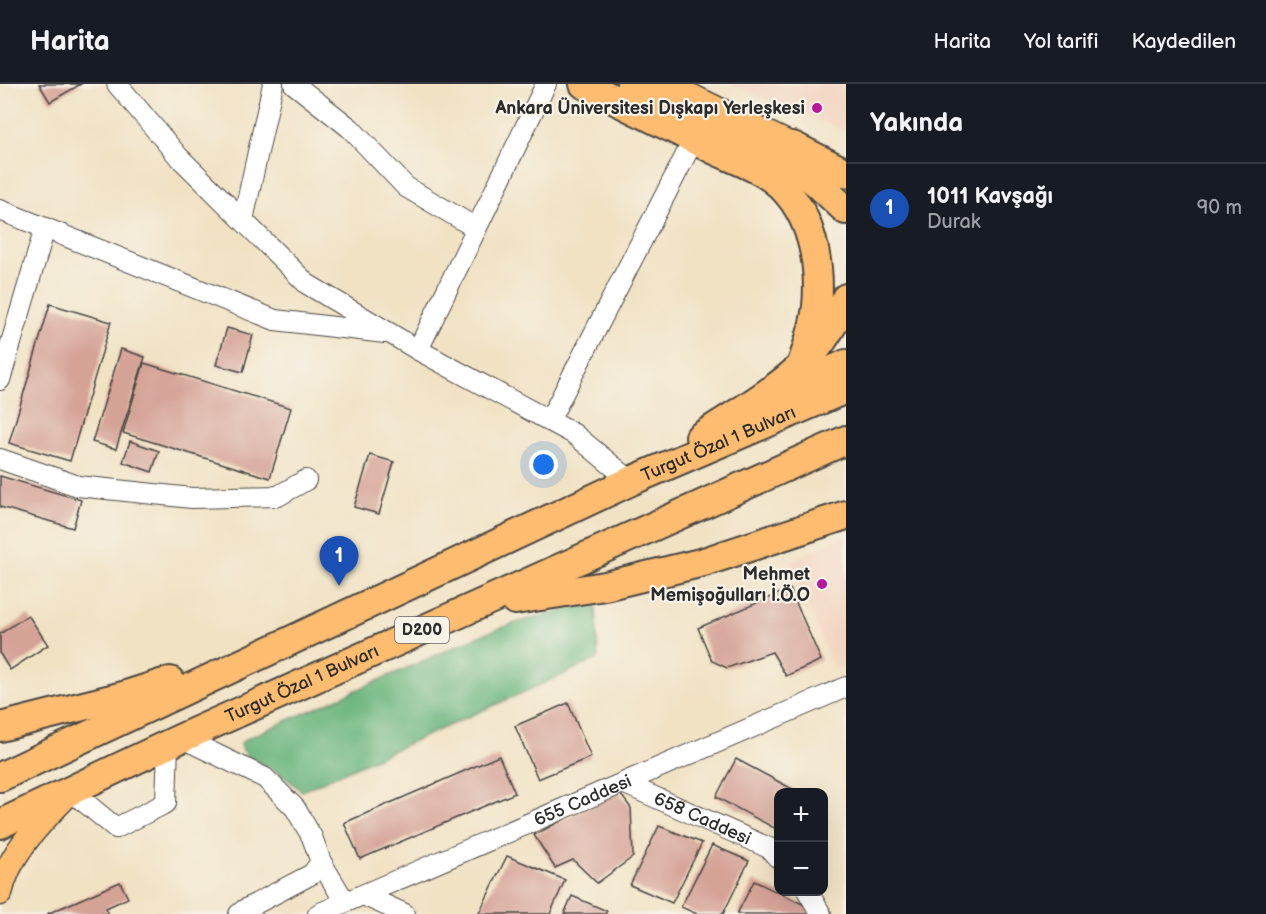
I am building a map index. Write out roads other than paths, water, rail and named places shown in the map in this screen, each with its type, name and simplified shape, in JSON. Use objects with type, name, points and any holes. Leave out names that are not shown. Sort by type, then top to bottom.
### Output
[{"type":"highway","points":[[584,84],[750,166],[778,183],[790,196],[799,208],[806,224],[818,268],[817,307],[802,364]]},
{"type":"highway","points":[[631,84],[794,165],[846,210]]},
{"type":"highway","points":[[793,146],[846,161]]},
{"type":"highway","points":[[793,146],[846,173]]},
{"type":"highway","points":[[732,416],[790,376],[802,364],[834,324],[846,298]]},
{"type":"highway","name":"Turgut Özal 1 Bulvarı","points":[[732,416],[846,364]]},
{"type":"highway","name":"Turgut Özal 1 Bulvarı","points":[[0,777],[632,480],[846,389]]},
{"type":"highway","name":"D200","points":[[632,480],[732,416]]},
{"type":"highway","name":"Turgut Özal 1 Bulvarı","points":[[0,824],[175,741],[846,440]]},
{"type":"highway","name":"Turgut Özal 1 Bulvarı","points":[[673,519],[846,461]]},
{"type":"highway","points":[[472,607],[605,586],[704,562],[846,514]]},
{"type":"highway","name":"Turgut Özal 1 Bulvarı","points":[[0,728],[123,696],[266,652]]},
{"type":"main road","points":[[666,84],[793,146]]},
{"type":"main road","points":[[0,893],[8,869],[23,844],[71,791]]},
{"type":"street","points":[[117,84],[178,156],[307,284],[418,350],[574,434],[632,480]]},
{"type":"street","points":[[243,220],[273,84]]},
{"type":"street","points":[[294,84],[350,128],[406,187],[476,228]]},
{"type":"street","points":[[418,350],[546,84]]},
{"type":"street","points":[[549,421],[694,139]]},
{"type":"street","points":[[0,210],[275,320],[391,333]]},
{"type":"street","points":[[0,380],[45,228]]},
{"type":"street","points":[[0,459],[78,486],[192,498],[278,496],[306,480]]},
{"type":"street","name":"655 Caddesi","points":[[318,914],[846,687]]},
{"type":"street","points":[[71,791],[116,828],[166,803],[175,741],[265,778],[295,808],[312,837],[321,862],[345,902]]},
{"type":"street","name":"658 Caddesi","points":[[623,783],[769,848],[774,854]]},
{"type":"street","points":[[239,914],[312,874],[321,862]]},
{"type":"street","points":[[363,894],[405,914]]},
{"type":"street","points":[[811,896],[821,914]]},
{"type":"place","name":"Ankara Üniversitesi Dışkapı Yerleşkesi","points":[[817,108]]},
{"type":"place","name":"Mehmet Memişoğulları İ.Ö.O","points":[[822,584]]},
{"type":"place","name":"1011 Kavşağı","points":[[339,586]]}]
